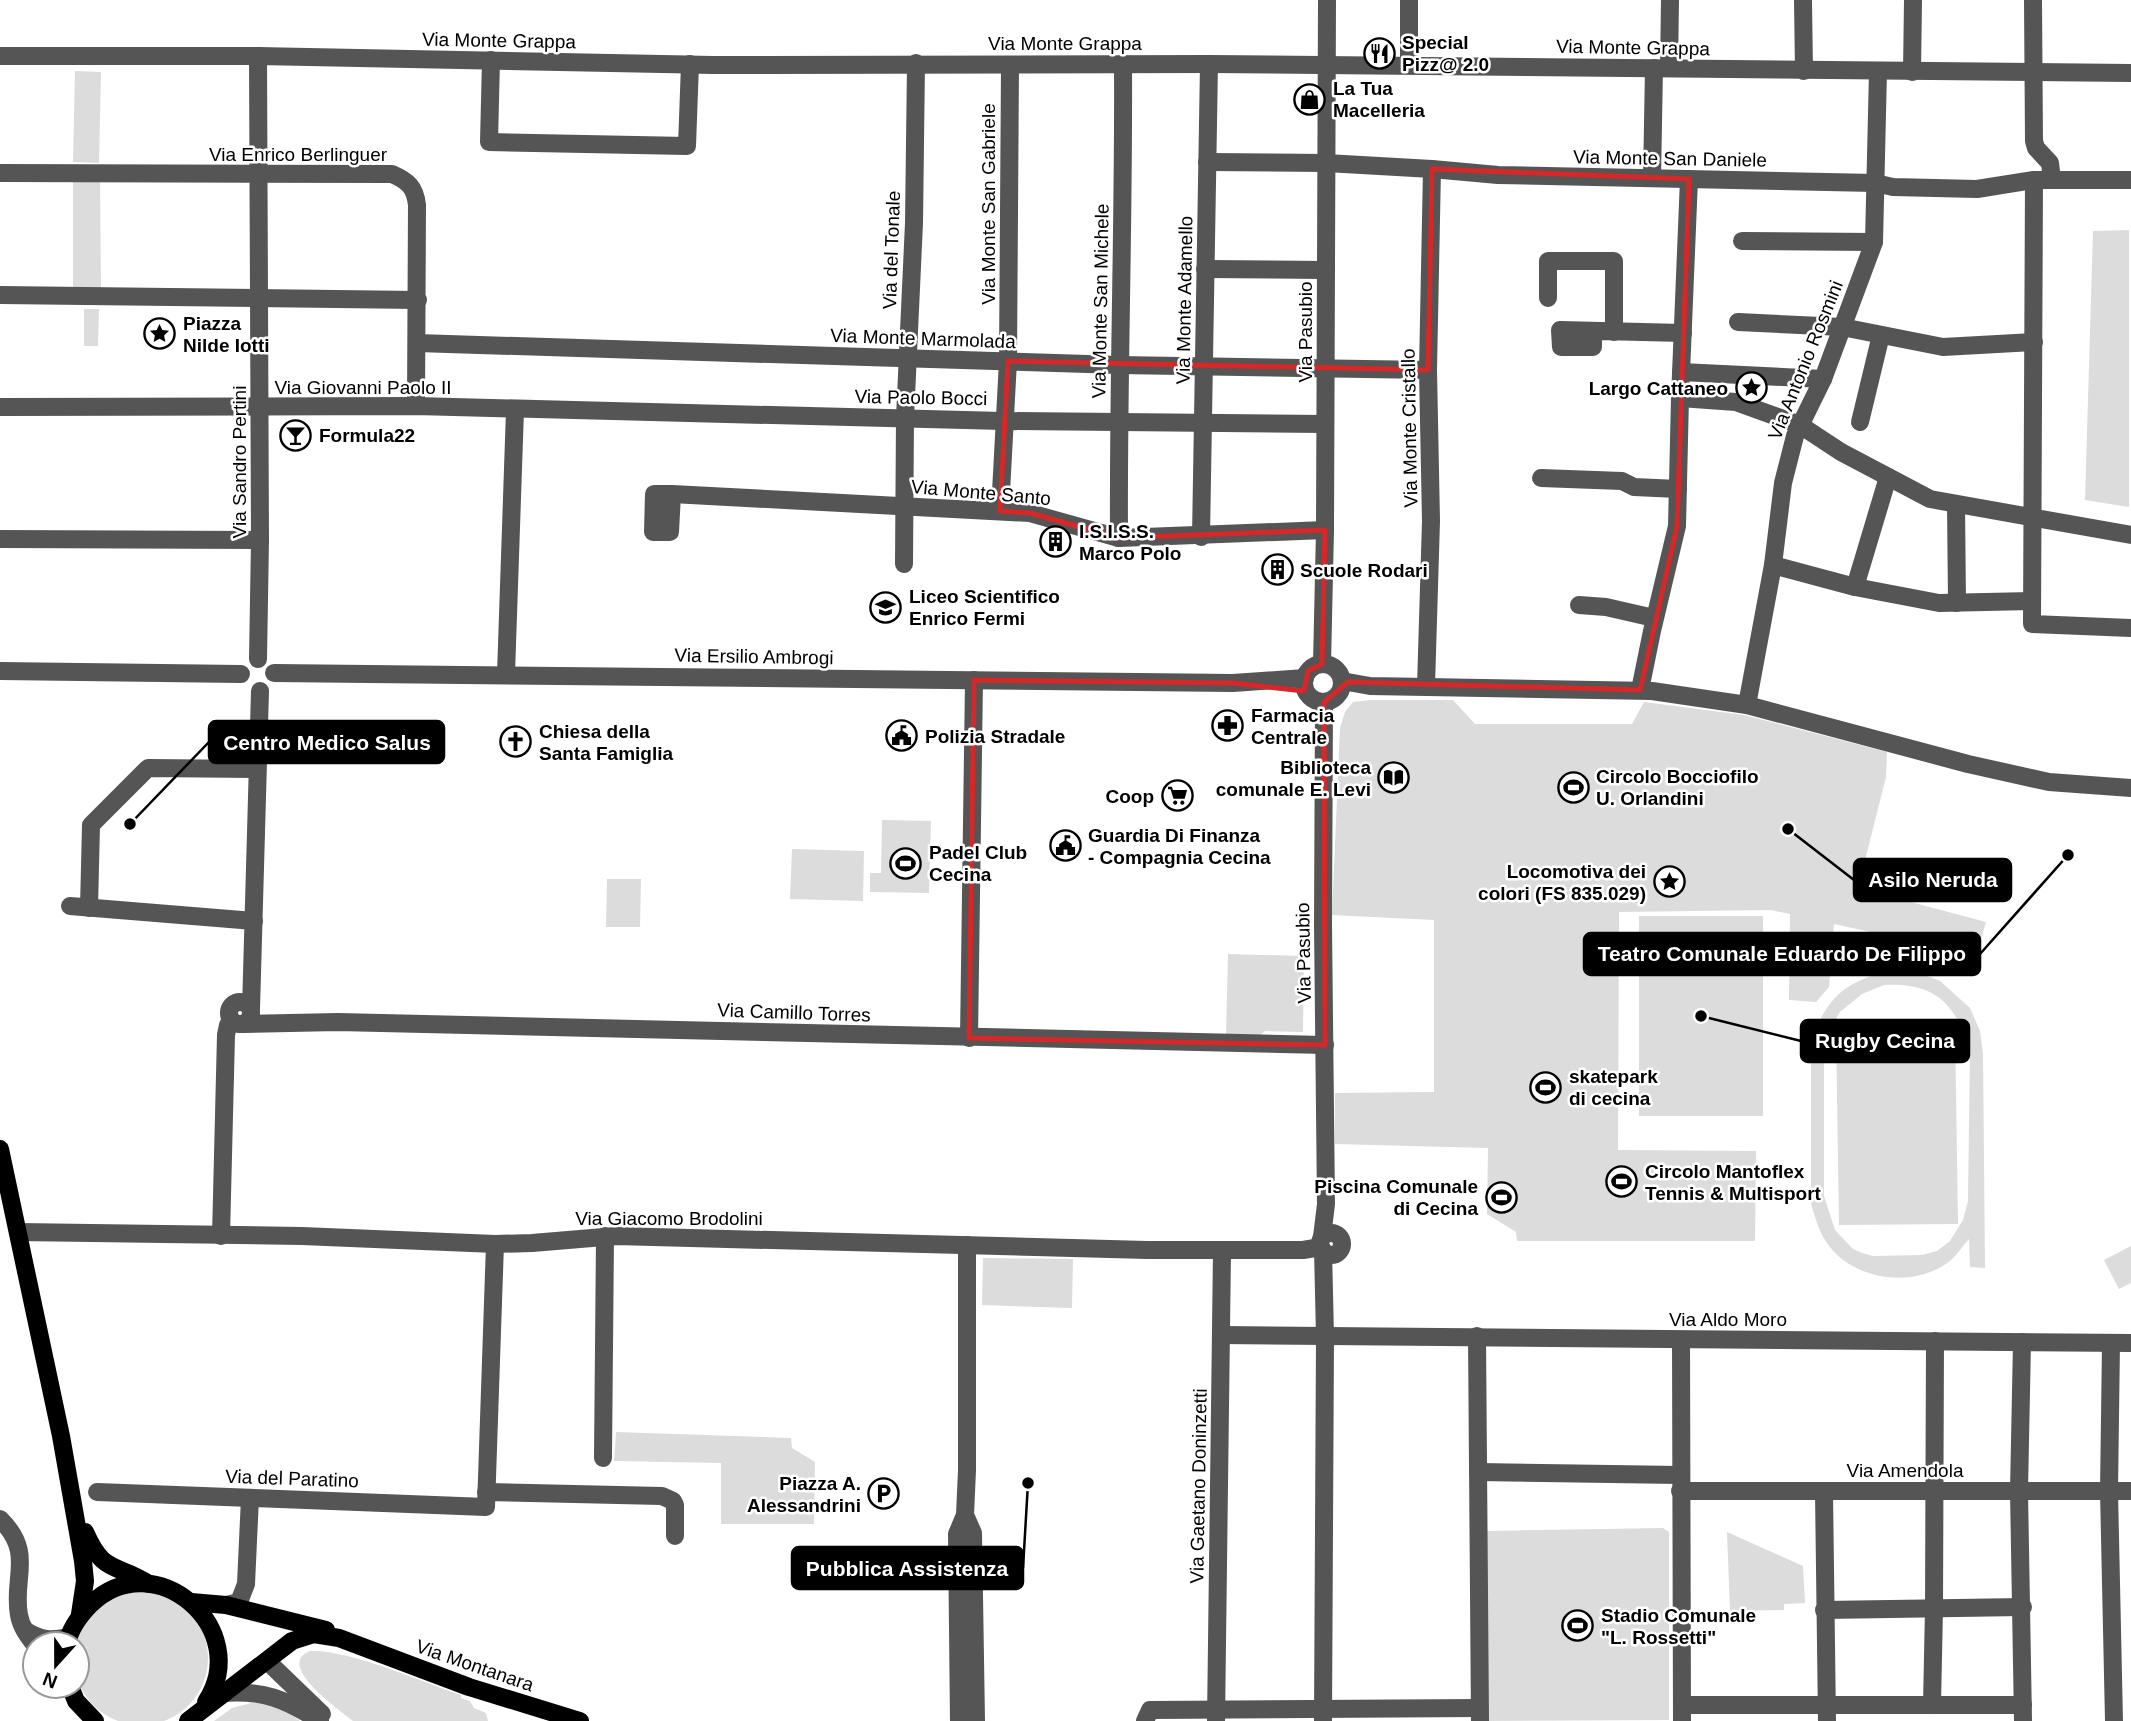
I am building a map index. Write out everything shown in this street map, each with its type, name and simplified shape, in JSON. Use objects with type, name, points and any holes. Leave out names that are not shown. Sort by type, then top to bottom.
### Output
[{"type":"main road","points":[[0,1149],[61,1436],[83,1561],[85,1581],[80,1615],[73,1630]]},
{"type":"main road","points":[[71,1496],[94,1552],[111,1567],[131,1573],[149,1584],[171,1590],[191,1602],[205,1616],[216,1640],[219,1666],[212,1692],[193,1717]]},
{"type":"main road","points":[[80,1615],[99,1597],[123,1586],[149,1584]]},
{"type":"main road","points":[[191,1602],[226,1605],[326,1630],[347,1637],[357,1645]]},
{"type":"main road","points":[[193,1717],[292,1641],[314,1634],[357,1645]]},
{"type":"main road","name":"Via Montanara","points":[[357,1645],[521,1705],[580,1721]]},
{"type":"main road","points":[[78,1700],[94,1721]]},
{"type":"street","name":"Via Pasubio","points":[[1322,664],[1327,0]]},
{"type":"street","points":[[1409,0],[1409,65]]},
{"type":"street","points":[[1652,178],[1670,0]]},
{"type":"street","points":[[1803,0],[1804,71]]},
{"type":"street","points":[[1912,72],[1913,0]]},
{"type":"street","points":[[2033,0],[2035,141],[2036,148],[2050,163],[2043,180],[2034,342],[2032,624],[2131,628]]},
{"type":"street","name":"Via Monte Grappa","points":[[0,56],[258,56],[690,64],[1409,65],[2131,73]]},
{"type":"street","name":"Via Sandro Pertini","points":[[258,56],[258,659]]},
{"type":"street","points":[[491,60],[489,142],[687,146],[690,64]]},
{"type":"street","name":"Via del Tonale","points":[[904,564],[905,418],[914,223],[916,63]]},
{"type":"street","name":"Via Monte San Michele","points":[[1119,538],[1123,64]]},
{"type":"street","name":"Via Monte Adamello","points":[[1201,537],[1209,64]]},
{"type":"street","name":"Via Monte San Gabriele","points":[[1000,511],[1008,361],[1010,65]]},
{"type":"street","name":"Via Antonio Rosmini","points":[[1747,705],[1773,565],[1783,483],[1795,436],[1822,379],[1874,242],[1878,71]]},
{"type":"street","name":"Via Monte San Daniele","points":[[1207,162],[1326,163],[1498,175],[1875,183],[1893,187],[1977,190],[2043,180],[2131,180]]},
{"type":"street","name":"Via Monte Cristallo","points":[[1426,686],[1431,521],[1428,370],[1432,169]]},
{"type":"street","name":"Via Enrico Berlinguer","points":[[0,173],[258,176],[392,174],[405,180],[416,191],[417,205],[416,407]]},
{"type":"street","points":[[1640,690],[1654,618],[1678,526],[1682,333],[1689,179]]},
{"type":"street","points":[[1742,241],[1874,242]]},
{"type":"street","points":[[1548,298],[1548,261],[1614,261],[1614,332]]},
{"type":"street","points":[[1205,269],[1326,270]]},
{"type":"street","points":[[0,295],[418,300]]},
{"type":"street","points":[[1738,322],[1842,327],[1943,347],[2034,342]]},
{"type":"street","points":[[1593,331],[1682,333]]},
{"type":"street","points":[[1860,422],[1881,335]]},
{"type":"street","name":"Via Monte Marmolada","points":[[417,343],[1119,366],[1428,370]]},
{"type":"street","points":[[1681,372],[1822,379]]},
{"type":"street","points":[[1680,398],[1736,402],[1800,425],[1841,452],[1930,499],[2131,535]]},
{"type":"street","name":"Via Giovanni Paolo II","points":[[0,407],[416,407],[515,410]]},
{"type":"street","points":[[506,674],[515,410]]},
{"type":"street","name":"Via Paolo Bocci","points":[[515,410],[1003,421],[1325,424]]},
{"type":"street","points":[[1855,587],[1888,477]]},
{"type":"street","points":[[1541,478],[1622,481],[1634,487],[1678,489]]},
{"type":"street","name":"Via Monte Santo","points":[[672,494],[1030,513],[1119,538],[1201,537],[1325,530]]},
{"type":"street","points":[[1956,504],[1958,603]]},
{"type":"street","points":[[0,539],[260,540]]},
{"type":"street","points":[[1773,565],[1855,587],[1939,603],[2032,601]]},
{"type":"street","points":[[1578,606],[1605,607],[1654,618]]},
{"type":"street","points":[[258,659],[267,662],[274,673],[269,687],[260,691],[245,685],[242,674],[245,665],[258,659]]},
{"type":"street","points":[[1322,664],[1339,672],[1342,681],[1340,691],[1334,699],[1324,702],[1317,701],[1305,684],[1314,666],[1322,664]]},
{"type":"street","points":[[0,671],[242,674]]},
{"type":"street","name":"Via Ersilio Ambrogi","points":[[274,673],[1305,684]]},
{"type":"street","points":[[968,1038],[974,680]]},
{"type":"street","points":[[1342,681],[1370,686],[1640,690],[1747,705],[1968,764],[2049,782],[2131,788]]},
{"type":"street","points":[[220,1236],[226,1035],[228,1026],[245,1016],[252,961],[260,691]]},
{"type":"street","name":"Via Pasubio","points":[[1323,1714],[1325,1288],[1322,1273],[1329,1244],[1326,1204],[1323,924],[1324,702]]},
{"type":"street","points":[[89,908],[91,825],[148,768],[257,769]]},
{"type":"street","points":[[70,906],[254,921]]},
{"type":"street","name":"Via Camillo Torres","points":[[245,1016],[338,1022],[1325,1045]]},
{"type":"street","name":"Via Giacomo Brodolini","points":[[18,1232],[495,1244],[605,1236],[1222,1251],[1303,1250],[1329,1244]]},
{"type":"street","points":[[603,1458],[605,1236]]},
{"type":"street","points":[[486,1499],[495,1244]]},
{"type":"street","points":[[959,1721],[957,1534],[965,1515],[967,1245]]},
{"type":"street","name":"Via Gaetano Doninzetti","points":[[1217,1716],[1222,1251]]},
{"type":"street","name":"Via Aldo Moro","points":[[1221,1335],[2131,1343]]},
{"type":"street","points":[[1145,1721],[1150,1710],[1217,1716],[1479,1715],[1477,1336]]},
{"type":"street","points":[[1681,1340],[1682,1713],[1827,1713],[1932,1705],[2023,1713],[2019,1491],[2022,1342]]},
{"type":"street","points":[[1932,1705],[1935,1342]]},
{"type":"street","points":[[2110,1343],[2109,1491],[2114,1721]]},
{"type":"street","name":"Via Amendola","points":[[1478,1472],[1824,1492],[2131,1491]]},
{"type":"street","name":"Via del Paratino","points":[[97,1492],[250,1498],[486,1499],[662,1496],[673,1501],[675,1505],[675,1536]]},
{"type":"street","points":[[1824,1492],[1827,1713]]},
{"type":"street","points":[[226,1605],[239,1602],[246,1584],[250,1498]]},
{"type":"street","points":[[965,1515],[973,1533],[976,1721]]},
{"type":"street","points":[[0,1519],[13,1535],[20,1553],[22,1566],[18,1607],[27,1630]]},
{"type":"street","points":[[246,1584],[257,1603],[275,1617]]},
{"type":"street","points":[[1825,1610],[2023,1607]]},
{"type":"street","points":[[267,1661],[329,1721]]},
{"type":"street","points":[[222,1693],[268,1694],[290,1702],[320,1721]]},
{"type":"highlighted area","points":[[1432,169],[1689,179],[1677,526],[1640,690],[1348,682],[1324,702],[1325,1045],[969,1038],[974,680],[1233,683],[1304,691],[1308,671],[1322,664],[1325,530],[1119,538],[1030,513],[1000,511],[1008,361],[1428,370]]},
{"type":"shaded area","points":[[75,71],[101,72],[99,163],[73,162]]},
{"type":"shaded area","points":[[73,181],[100,181],[101,288],[73,288]]},
{"type":"shaded area","points":[[2129,230],[2129,507],[2085,500],[2093,231]]},
{"type":"shaded area","points":[[84,309],[99,309],[98,346],[84,346]]},
{"type":"shaded area","points":[[1453,700],[1475,724],[1632,724],[1644,702],[1744,715],[1887,752],[1886,777],[1858,888],[1986,922],[1977,955],[1834,924],[1829,987],[1816,1002],[1789,1000],[1790,914],[1771,910],[1619,912],[1618,1150],[1756,1151],[1755,1241],[1517,1241],[1516,1232],[1487,1214],[1488,1148],[1335,1144],[1335,1093],[1434,1092],[1434,920],[1332,915],[1340,728],[1345,712],[1353,702]]},
{"type":"shaded area","name":"Padel Club Cecina","points":[[882,820],[931,821],[929,893],[870,892],[870,873],[881,873]]},
{"type":"shaded area","points":[[792,849],[864,851],[863,901],[790,899]]},
{"type":"shaded area","points":[[607,879],[641,879],[640,927],[606,927]]},
{"type":"shaded area","points":[[1639,916],[1763,916],[1763,1116],[1639,1116]]},
{"type":"shaded area","points":[[1228,954],[1304,956],[1303,1032],[1265,1031],[1258,1037],[1226,1036]]},
{"type":"shaded area","points":[[1887,970],[1915,971],[1940,981],[1970,1008],[1980,1031],[1983,1053],[1985,1268],[1970,1267],[1969,1239],[1951,1260],[1920,1275],[1884,1277],[1866,1272],[1850,1265],[1836,1254],[1825,1240],[1811,1204],[1811,1039],[1825,1012],[1839,994],[1859,981]],"holes":[[[1884,985],[1902,985],[1929,992],[1940,999],[1957,1019],[1970,1049],[1968,1201],[1963,1220],[1950,1241],[1937,1251],[1922,1255],[1873,1256],[1853,1249],[1835,1230],[1824,1196],[1824,1054],[1829,1031],[1840,1012],[1862,994]]]},
{"type":"shaded area","points":[[1955,1027],[1958,1224],[1839,1225],[1836,1029]]},
{"type":"shaded area","points":[[2131,1246],[2131,1283],[2119,1289],[2104,1260]]},
{"type":"shaded area","points":[[983,1258],[1073,1259],[1072,1308],[982,1305]]},
{"type":"shaded area","points":[[616,1432],[791,1438],[792,1448],[815,1462],[814,1524],[721,1524],[721,1463],[614,1461]]},
{"type":"shaded area","name":"Stadio Comunale \"L. Rossetti\"","points":[[1663,1528],[1669,1532],[1669,1720],[1487,1721],[1486,1531]]},
{"type":"shaded area","points":[[1727,1532],[1803,1566],[1805,1603],[1784,1604],[1784,1610],[1730,1611]]},
{"type":"shaded area","points":[[141,1591],[167,1596],[189,1610],[203,1632],[207,1645],[207,1671],[203,1684],[189,1706],[167,1720],[154,1724],[128,1724],[104,1714],[89,1700],[91,1700],[91,1630],[80,1630],[93,1610],[115,1596]]},
{"type":"shaded area","points":[[310,1651],[345,1655],[461,1695],[461,1698],[470,1701],[474,1708],[486,1713],[488,1721],[353,1721],[324,1698],[304,1676],[300,1666],[301,1658]]},
{"type":"shaded area","points":[[251,1703],[277,1707],[300,1721],[214,1721],[232,1708]]},
{"type":"place","name":"Special Pizz@ 2.0","points":[[1379,53]]},
{"type":"place","name":"La Tua Macelleria","points":[[1310,99]]},
{"type":"place","name":"Piazza Nilde Iotti","points":[[160,334]]},
{"type":"place","name":"Largo Cattaneo","points":[[1751,388]]},
{"type":"place","name":"Formula22","points":[[296,435]]},
{"type":"place","name":"I.S.I.S.S. Marco Polo","points":[[1056,542]]},
{"type":"place","name":"Scuole Rodari","points":[[1277,570]]},
{"type":"place","name":"Liceo Scientifico Enrico Fermi","points":[[886,607]]},
{"type":"place","name":"Farmacia Centrale","points":[[1228,726]]},
{"type":"place","name":"Polizia Stradale","points":[[902,736]]},
{"type":"place","name":"Chiesa della Santa Famiglia","points":[[516,742]]},
{"type":"place","name":"Biblioteca comunale E. Levi","points":[[1394,778]]},
{"type":"place","name":"Circolo Bocciofilo U. Orlandini","points":[[1573,787]]},
{"type":"place","name":"Coop","points":[[1177,796]]},
{"type":"place","name":"Centro Medico Salus","points":[[130,824]]},
{"type":"place","name":"Asilo Neruda","points":[[1788,829]]},
{"type":"place","name":"Guardia Di Finanza - Compagnia Cecina","points":[[1065,846]]},
{"type":"place","name":"Teatro Comunale Eduardo De Filippo","points":[[2068,855]]},
{"type":"place","name":"Padel Club Cecina","points":[[906,863]]},
{"type":"place","name":"Locomotiva dei colori (FS 835.029)","points":[[1669,882]]},
{"type":"place","name":"Rugby Cecina","points":[[1701,1016]]},
{"type":"place","name":"skatepark di cecina","points":[[1546,1087]]},
{"type":"place","name":"Circolo Mantoflex Tennis & Multisport","points":[[1622,1182]]},
{"type":"place","name":"Piscina Comunale di Cecina","points":[[1501,1197]]},
{"type":"place","name":"Pubblica Assistenza","points":[[1028,1483]]},
{"type":"place","name":"Piazza A. Alessandrini","points":[[884,1494]]},
{"type":"place","name":"Stadio Comunale \"L. Rossetti\"","points":[[1578,1626]]}]
